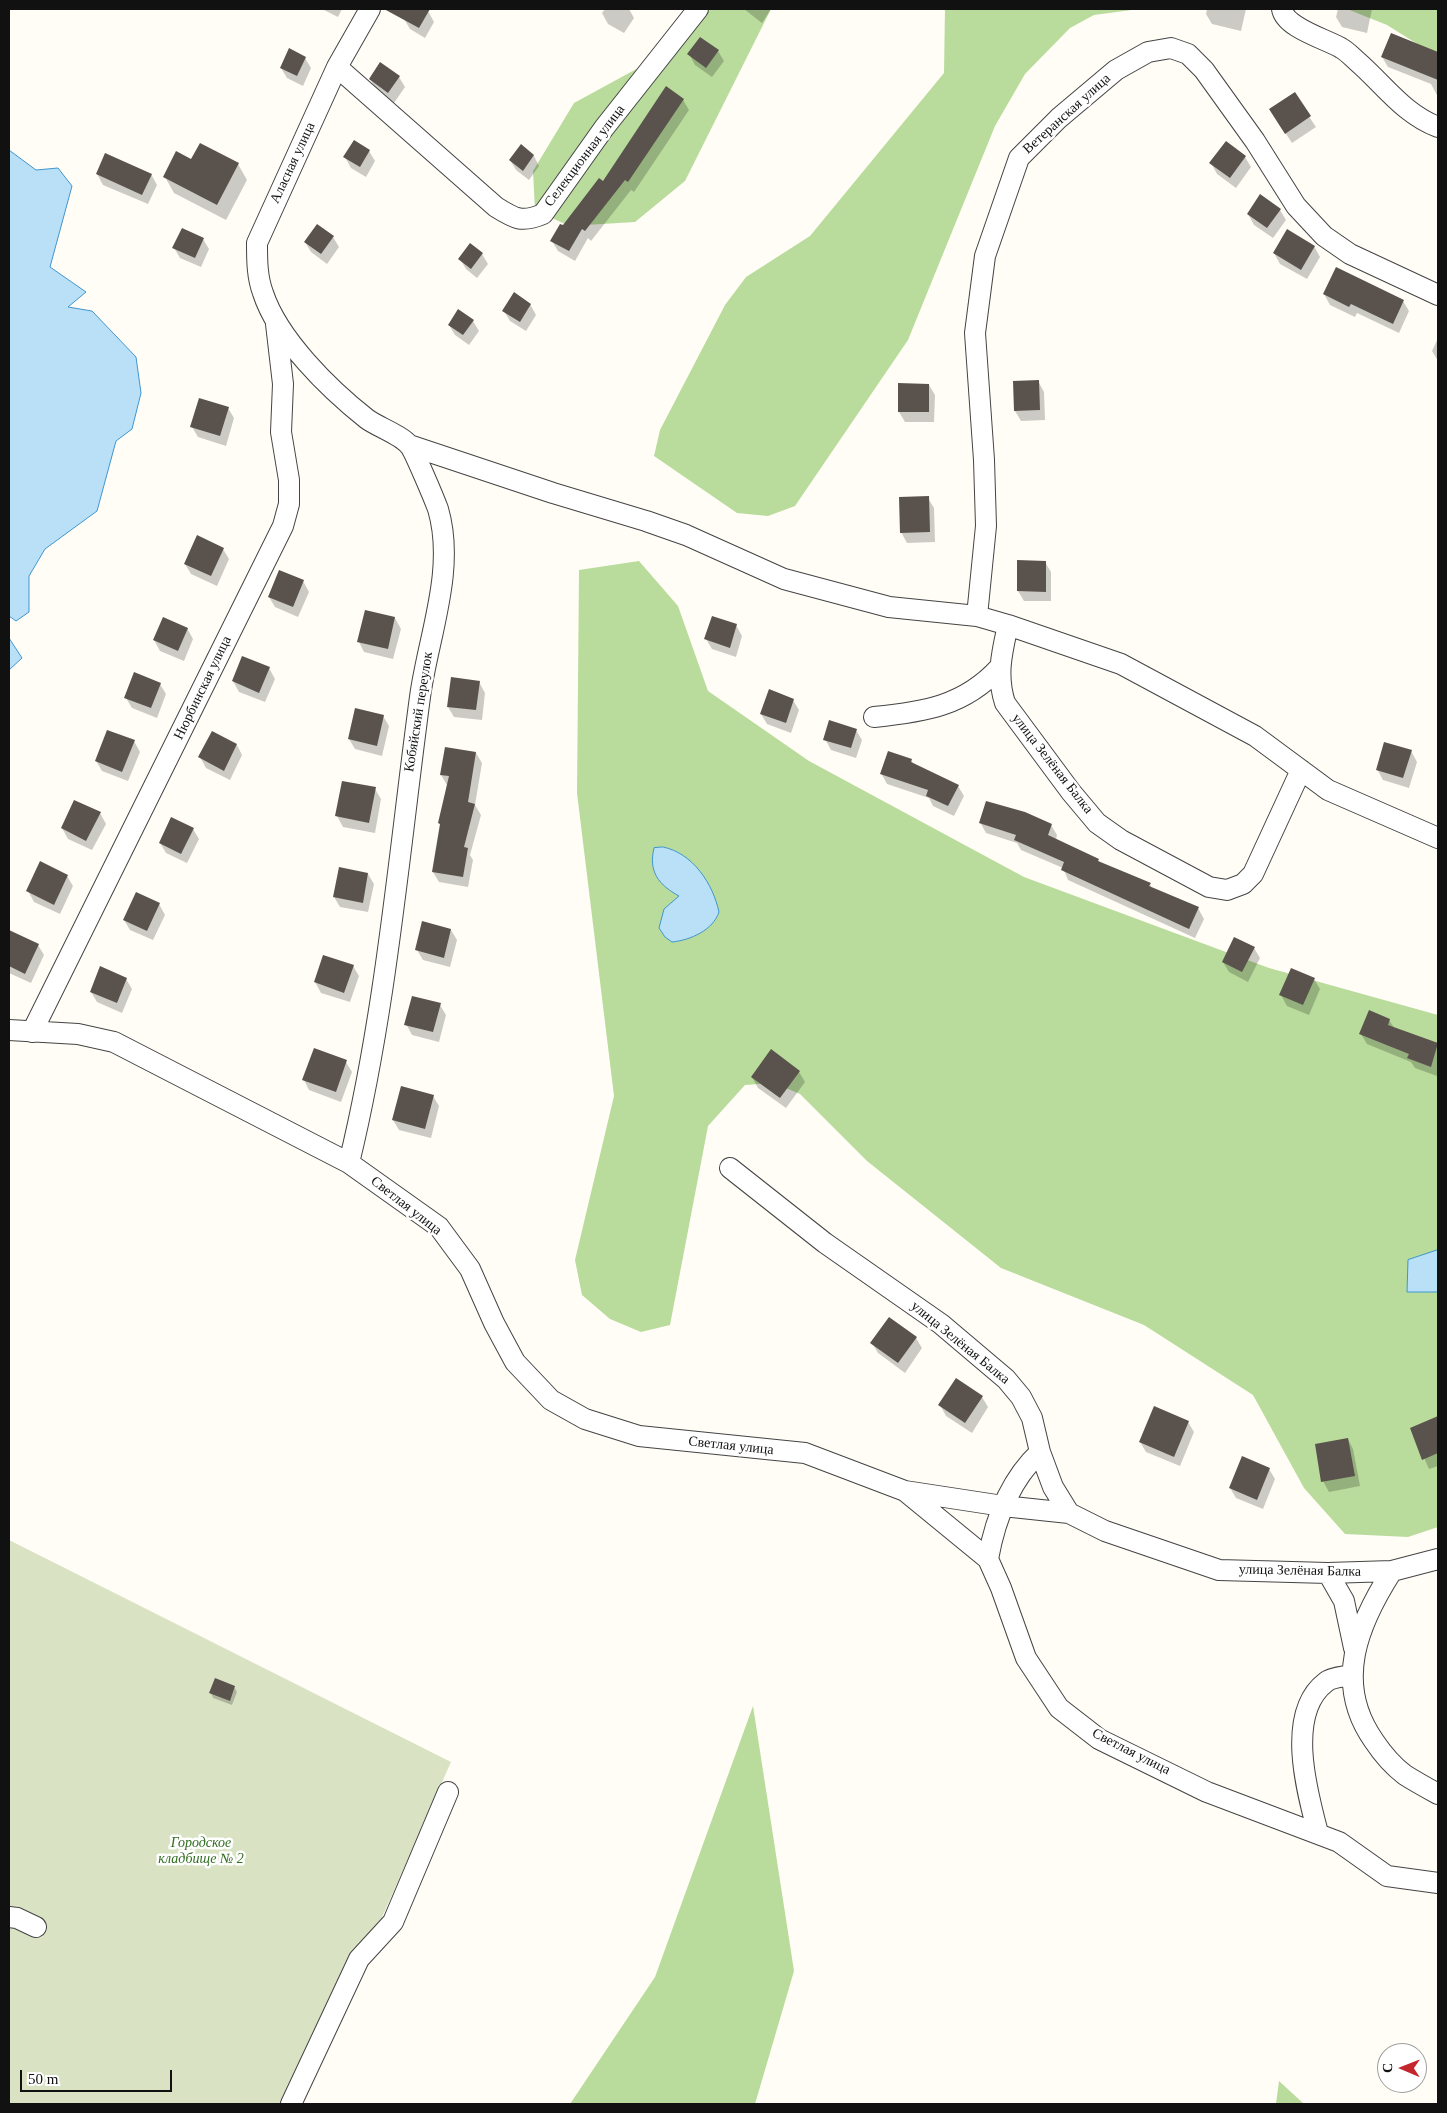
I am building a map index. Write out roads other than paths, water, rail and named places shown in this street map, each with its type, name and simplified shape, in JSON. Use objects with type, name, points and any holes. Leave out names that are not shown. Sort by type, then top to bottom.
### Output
[{"type":"street","name":"Аласная улица","points":[[276,324],[262,292],[257,266],[257,243],[336,67],[370,9]]},
{"type":"street","name":"Селекционная улица","points":[[336,67],[496,208],[511,217],[528,220],[543,214],[604,128],[698,9]]},
{"type":"street","points":[[1282,9],[1283,13],[1299,28],[1342,48],[1376,78],[1397,102],[1422,121],[1438,127]]},
{"type":"street","name":"Ветеранская улица","points":[[977,616],[986,526],[984,460],[975,333],[985,256],[1019,158],[1059,118],[1116,70],[1148,52],[1171,48],[1188,54],[1204,70],[1255,141],[1296,206],[1324,236],[1350,254],[1438,295]]},
{"type":"street","points":[[276,324],[329,388],[370,421],[409,445],[686,535],[784,579],[889,607],[977,616],[1121,664],[1255,736],[1328,790],[1438,838]]},
{"type":"street","name":"Нюрбинская улица","points":[[32,1032],[283,526],[289,504],[289,480],[281,432],[283,384],[276,324]]},
{"type":"street","name":"Кобяйский переулок","points":[[349,1163],[358,1127],[391,928],[424,666],[441,589],[444,545],[438,510],[409,445]]},
{"type":"street","name":"улица Зелёная Балка","points":[[1008,625],[999,668],[1000,686],[1005,703],[1071,792],[1097,823],[1121,840],[1209,887],[1228,890],[1242,884],[1253,874],[1302,770]]},
{"type":"street","points":[[874,717],[915,713],[948,704],[970,694],[987,681],[999,668]]},
{"type":"street","name":"Светлая улица","points":[[9,1030],[78,1034],[114,1042],[349,1163],[439,1227],[470,1270],[494,1323],[516,1362],[551,1400],[585,1419],[639,1436],[805,1453],[905,1491],[988,1559],[1026,1658],[1059,1708],[1099,1739],[1207,1792],[1339,1842],[1386,1876],[1438,1883]]},
{"type":"street","name":"улица Зелёная Балка","points":[[730,1168],[825,1243],[941,1324],[1006,1379],[1021,1396],[1032,1418],[1040,1452],[1053,1487],[1069,1513],[1105,1531],[1219,1570],[1328,1573],[1392,1571],[1438,1559]]},
{"type":"street","points":[[988,1559],[993,1529],[1003,1506],[1027,1464],[1040,1452]]},
{"type":"street","points":[[905,1491],[1003,1506],[1069,1513]]},
{"type":"street","points":[[1392,1571],[1376,1596],[1355,1649],[1352,1675],[1354,1704],[1365,1729],[1382,1754],[1404,1774],[1438,1794]]},
{"type":"street","points":[[1328,1573],[1344,1601],[1355,1649]]},
{"type":"street","points":[[1318,1833],[1304,1777],[1301,1735],[1312,1698],[1326,1681],[1352,1675]]},
{"type":"street","points":[[291,2104],[359,1959],[394,1922],[448,1792]]},
{"type":"street","points":[[9,1917],[17,1918],[36,1927]]},
{"type":"water","points":[[9,150],[36,170],[58,168],[72,186],[50,267],[86,292],[68,307],[92,311],[136,357],[141,393],[132,429],[116,441],[97,511],[45,549],[29,576],[29,612],[16,621],[9,616]]},
{"type":"water","points":[[9,638],[22,658],[9,670]]},
{"type":"water","points":[[663,847],[674,850],[684,856],[700,871],[712,891],[719,912],[707,929],[687,939],[672,942],[665,937],[659,928],[664,909],[679,896],[661,882],[654,871],[654,848]]},
{"type":"water","points":[[1438,1250],[1438,1292],[1407,1292],[1408,1260]]},
{"type":"park label","name":"Городское кладбище № 2","points":[[201,1852]]}]
